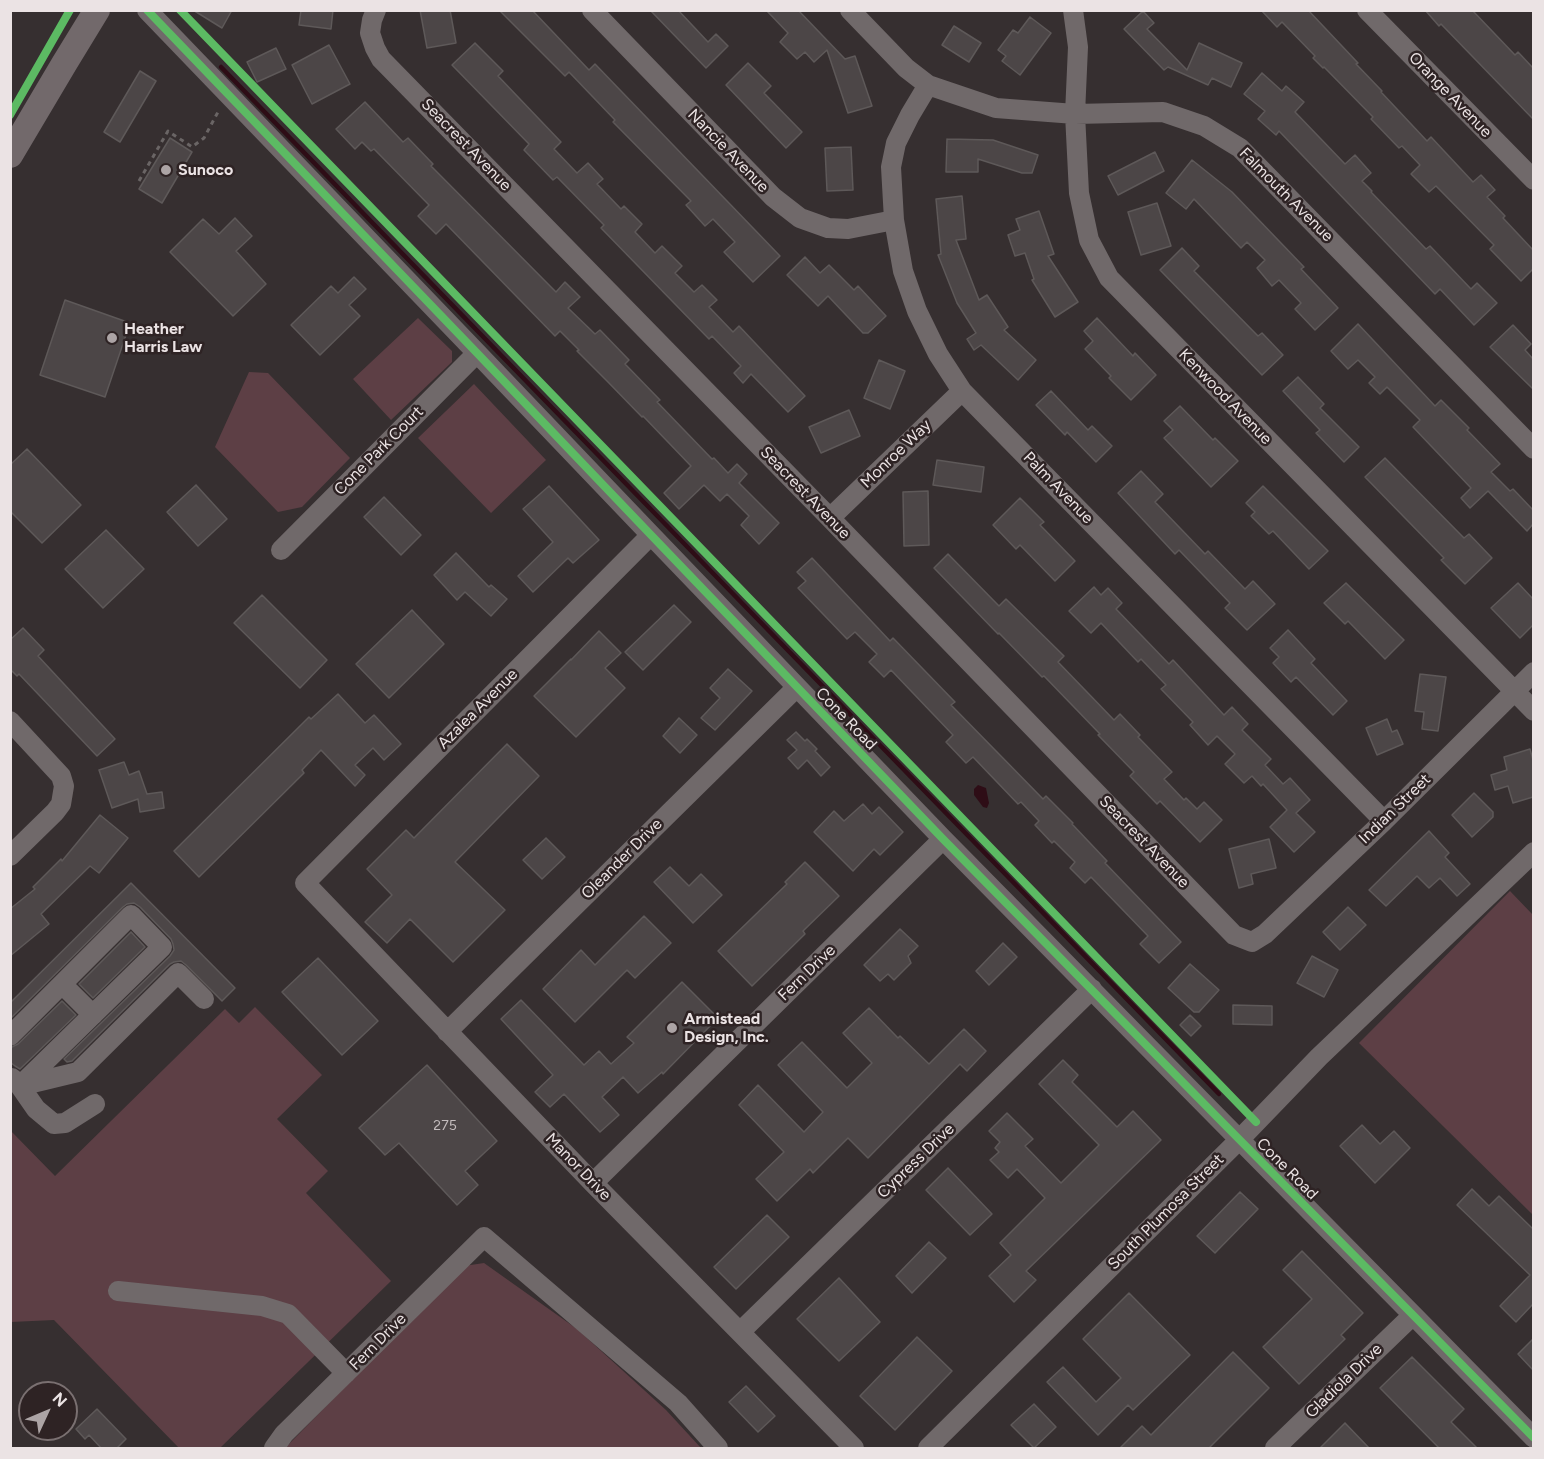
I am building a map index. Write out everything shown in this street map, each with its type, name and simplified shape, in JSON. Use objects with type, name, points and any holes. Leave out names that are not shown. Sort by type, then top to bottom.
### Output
[{"type":"main road","points":[[10,155],[97,10]]},
{"type":"street","name":"Cone Road","points":[[147,10],[943,839],[1533,1438]]},
{"type":"street","name":"Seacrest Avenue","points":[[376,10],[370,33],[381,59],[1234,935],[1252,942]]},
{"type":"street","name":"Nancie Avenue","points":[[592,10],[773,197],[800,218],[828,228],[848,229],[894,220]]},
{"type":"street","name":"Falmouth Avenue","points":[[849,10],[906,68],[928,85],[996,108],[1075,114],[1163,112],[1204,126],[1240,148],[1533,449]]},
{"type":"street","name":"Kenwood Avenue","points":[[1073,10],[1078,47],[1075,114],[1079,193],[1089,240],[1109,278],[1533,711]]},
{"type":"street","name":"Orange Avenue","points":[[1367,10],[1533,180]]},
{"type":"street","name":"Palm Avenue","points":[[928,85],[896,142],[891,167],[894,220],[903,271],[917,311],[938,354],[962,391],[1384,820]]},
{"type":"street","name":"Cone Park Court","points":[[281,550],[477,353]]},
{"type":"street","name":"Monroe Way","points":[[830,518],[962,391]]},
{"type":"street","name":"Azalea Avenue","points":[[305,883],[651,536]]},
{"type":"street","name":"Indian Street","points":[[1252,942],[1265,934],[1384,820],[1533,672]]},
{"type":"street","name":"Oleander Drive","points":[[447,1032],[797,687]]},
{"type":"street","points":[[10,721],[61,776],[64,786],[61,804],[55,812],[10,856]]},
{"type":"street","name":"Fern Drive","points":[[593,1183],[943,839]]},
{"type":"street","name":"South Plumosa Street","points":[[928,1449],[1239,1140],[1319,1057],[1533,852]]},
{"type":"street","name":"Manor Drive","points":[[305,883],[593,1183],[854,1449]]},
{"type":"street","points":[[10,1036],[131,915],[162,947],[93,1015],[15,1081]]},
{"type":"street","points":[[15,1081],[78,1072],[178,973],[204,999]]},
{"type":"street","points":[[62,984],[93,1015]]},
{"type":"street","name":"Cypress Drive","points":[[740,1332],[1092,989]]},
{"type":"street","points":[[15,1081],[36,1109],[54,1124],[65,1123],[95,1104]]},
{"type":"street","name":"Fern Drive","points":[[274,1449],[284,1434],[483,1237],[678,1403],[718,1449]]},
{"type":"street","points":[[118,1291],[262,1306],[288,1314],[346,1372]]},
{"type":"street","name":"Gladiola Drive","points":[[1275,1449],[1413,1314]]},
{"type":"path","points":[[139,181],[168,131],[192,147],[204,138],[218,112]]},
{"type":"shaded area","points":[[418,318],[452,351],[452,362],[391,420],[353,379]]},
{"type":"shaded area","points":[[249,372],[268,373],[350,458],[302,507],[278,512],[215,447]]},
{"type":"shaded area","points":[[474,384],[546,460],[491,513],[418,438]]},
{"type":"shaded area","points":[[978,785],[986,788],[989,803],[987,808],[983,807],[974,795],[974,789]]},
{"type":"shaded area","points":[[1510,891],[1533,915],[1533,1215],[1359,1043]]},
{"type":"shaded area","points":[[255,1007],[322,1075],[277,1119],[328,1171],[306,1193],[391,1281],[220,1448],[179,1448],[54,1320],[11,1322],[10,1130],[55,1176],[225,1009],[239,1023]]},
{"type":"shaded area","points":[[484,1263],[577,1329],[666,1410],[701,1448],[286,1448],[464,1266]]},
{"type":"building","points":[[193,10],[232,10],[222,28]]},
{"type":"building","points":[[301,10],[333,10],[331,29],[299,25]]},
{"type":"building","points":[[420,10],[450,10],[456,43],[427,48]]},
{"type":"building","points":[[499,10],[532,10],[589,70],[595,64],[780,256],[753,282],[724,252],[735,242],[713,219],[705,226],[686,205],[691,201],[613,122],[615,120],[569,72],[565,76]]},
{"type":"building","points":[[650,10],[678,10],[708,42],[716,34],[728,46],[706,68]]},
{"type":"building","points":[[766,10],[798,10],[845,59],[855,56],[872,106],[848,113],[827,50],[814,62],[805,52],[797,59],[780,42],[788,33]]},
{"type":"building","points":[[1261,10],[1308,10],[1427,141],[1431,137],[1473,182],[1481,175],[1495,190],[1487,197],[1533,250],[1533,269],[1521,281],[1490,249],[1494,245],[1436,186],[1429,192],[1411,174],[1420,165],[1402,146],[1399,148],[1371,119],[1373,117],[1313,58],[1315,56],[1282,22],[1277,27]]},
{"type":"building","points":[[1425,10],[1472,10],[1515,55],[1518,52],[1533,68],[1533,119],[1441,24],[1439,26]]},
{"type":"building","points":[[1143,11],[1154,23],[1147,29],[1187,70],[1199,43],[1242,63],[1231,87],[1212,78],[1208,85],[1168,67],[1164,70],[1124,29]]},
{"type":"building","points":[[1030,17],[1051,33],[1020,75],[1002,61],[1006,56],[998,50],[1013,30],[1018,33]]},
{"type":"building","points":[[954,26],[981,43],[969,62],[942,45]]},
{"type":"building","points":[[475,43],[503,71],[498,76],[561,142],[554,149],[577,173],[588,163],[603,179],[597,184],[621,209],[624,206],[642,224],[635,232],[655,253],[662,246],[682,266],[675,273],[694,292],[702,285],[717,300],[709,307],[733,332],[739,326],[805,396],[788,412],[751,374],[743,383],[734,373],[741,366],[712,336],[709,339],[601,228],[604,225],[557,177],[553,180],[524,150],[529,144],[452,65]]},
{"type":"building","points":[[329,45],[350,84],[312,104],[292,65]]},
{"type":"building","points":[[276,48],[286,69],[257,82],[247,62]]},
{"type":"building","points":[[748,63],[771,86],[764,93],[802,132],[786,148],[726,85]]},
{"type":"building","points":[[140,71],[156,81],[120,142],[104,132]]},
{"type":"building","points":[[1262,73],[1282,91],[1286,86],[1304,102],[1295,112],[1345,164],[1355,155],[1371,173],[1362,181],[1426,249],[1430,246],[1471,289],[1477,283],[1497,303],[1474,325],[1440,289],[1435,294],[1279,131],[1276,135],[1258,119],[1265,111],[1244,94]]},
{"type":"building","points":[[365,102],[403,142],[408,138],[433,164],[431,166],[556,292],[565,282],[580,297],[568,308],[595,334],[600,330],[629,360],[625,364],[660,400],[657,402],[712,459],[714,458],[728,473],[737,464],[747,474],[739,483],[779,523],[759,544],[741,525],[749,516],[727,494],[720,501],[704,485],[679,509],[664,493],[691,466],[560,331],[555,336],[446,224],[436,234],[418,216],[429,205],[374,149],[371,151],[362,142],[355,149],[336,129]]},
{"type":"building","name":"Sunoco","points":[[170,138],[192,152],[162,203],[139,189]]},
{"type":"building","points":[[947,139],[993,140],[1038,155],[1032,173],[1022,173],[978,159],[978,172],[946,172]]},
{"type":"building","points":[[851,147],[853,190],[827,191],[825,148]]},
{"type":"building","points":[[1155,152],[1164,171],[1118,195],[1108,176]]},
{"type":"building","points":[[1192,160],[1232,192],[1304,267],[1301,269],[1338,308],[1315,330],[1295,309],[1301,303],[1279,280],[1272,286],[1257,268],[1265,260],[1247,242],[1241,248],[1194,199],[1186,209],[1166,193]]},
{"type":"building","points":[[962,196],[966,239],[956,240],[979,300],[987,295],[1008,327],[1004,330],[1036,360],[1018,380],[981,345],[974,350],[967,339],[976,333],[957,303],[938,255],[941,254],[936,199]]},
{"type":"building","points":[[1157,203],[1171,246],[1141,255],[1128,212]]},
{"type":"building","points":[[1039,211],[1054,254],[1048,256],[1078,302],[1055,317],[1032,280],[1034,279],[1025,253],[1015,256],[1008,235],[1020,230],[1016,219]]},
{"type":"building","points":[[235,218],[252,236],[236,251],[266,284],[233,316],[170,252],[203,219],[219,234]]},
{"type":"building","points":[[1182,248],[1199,266],[1194,271],[1258,336],[1262,333],[1283,355],[1262,375],[1160,270]]},
{"type":"building","points":[[805,257],[820,273],[829,265],[854,290],[858,286],[886,316],[868,333],[863,333],[828,296],[818,306],[787,275]]},
{"type":"building","points":[[354,277],[366,289],[349,305],[360,316],[320,355],[291,325],[331,286],[338,293]]},
{"type":"building","points":[[65,300],[130,323],[105,397],[40,375]]},
{"type":"building","points":[[1097,318],[1133,356],[1135,353],[1156,375],[1131,400],[1085,349],[1093,341],[1084,331]]},
{"type":"building","points":[[1358,324],[1435,406],[1441,400],[1500,464],[1491,472],[1510,491],[1513,489],[1533,510],[1533,524],[1527,531],[1488,491],[1470,508],[1461,498],[1471,488],[1413,427],[1420,420],[1387,387],[1380,394],[1369,383],[1375,377],[1358,360],[1348,369],[1331,351]]},
{"type":"building","points":[[1513,325],[1531,344],[1525,350],[1533,359],[1533,389],[1490,347]]},
{"type":"building","points":[[879,360],[905,371],[890,409],[864,398]]},
{"type":"building","points":[[1298,377],[1324,404],[1320,408],[1359,447],[1344,462],[1316,433],[1320,430],[1283,391]]},
{"type":"building","points":[[1051,391],[1088,430],[1092,426],[1112,446],[1096,462],[1036,405]]},
{"type":"building","points":[[1180,406],[1213,440],[1215,438],[1238,461],[1211,487],[1164,438],[1173,430],[1164,421]]},
{"type":"building","points":[[849,410],[860,436],[821,453],[809,427]]},
{"type":"building","points":[[27,449],[81,505],[42,543],[10,511],[10,465]]},
{"type":"building","points":[[1385,458],[1464,538],[1469,534],[1492,558],[1465,584],[1441,560],[1444,558],[1365,477]]},
{"type":"building","points":[[937,460],[984,467],[981,492],[933,485]]},
{"type":"building","points":[[1141,471],[1163,494],[1155,502],[1205,554],[1208,551],[1245,589],[1253,581],[1275,604],[1247,630],[1225,608],[1230,603],[1179,550],[1175,554],[1118,493]]},
{"type":"building","points":[[196,485],[227,519],[198,546],[167,512]]},
{"type":"building","points":[[549,486],[599,540],[573,563],[568,558],[533,592],[518,576],[553,542],[523,509]]},
{"type":"building","points":[[1263,486],[1328,551],[1309,569],[1273,531],[1269,534],[1251,516],[1255,512],[1246,503]]},
{"type":"building","points":[[928,491],[929,545],[904,546],[903,492]]},
{"type":"building","points":[[384,497],[421,535],[401,555],[364,517]]},
{"type":"building","points":[[1020,498],[1044,522],[1040,525],[1075,561],[1055,581],[1020,545],[1016,549],[993,525]]},
{"type":"building","points":[[106,530],[144,569],[103,608],[65,569]]},
{"type":"building","points":[[456,553],[489,587],[491,585],[507,599],[491,616],[465,592],[457,600],[434,575]]},
{"type":"building","points":[[948,554],[999,606],[1006,599],[1064,656],[1058,662],[1114,720],[1120,714],[1140,735],[1138,737],[1172,772],[1164,779],[1184,800],[1186,798],[1197,809],[1204,802],[1222,820],[1200,842],[1160,801],[1157,804],[1130,776],[1134,772],[1098,735],[1100,734],[934,568]]},
{"type":"building","points":[[812,558],[890,641],[893,638],[955,702],[951,705],[1043,799],[1046,796],[1073,823],[1107,861],[1105,863],[1181,942],[1159,963],[1140,944],[1148,936],[1091,877],[1085,883],[1070,868],[1075,862],[1035,825],[1039,821],[1021,802],[1018,804],[973,757],[966,763],[946,742],[953,735],[891,670],[884,677],[869,662],[877,654],[855,632],[847,639],[798,588],[806,581],[797,572]]},
{"type":"building","points":[[1346,583],[1404,640],[1385,659],[1348,621],[1345,624],[1324,603]]},
{"type":"building","points":[[1518,583],[1533,599],[1533,625],[1520,638],[1491,608]]},
{"type":"building","points":[[1094,587],[1101,595],[1108,588],[1122,603],[1116,609],[1169,664],[1173,660],[1224,715],[1232,707],[1248,724],[1242,730],[1271,759],[1265,765],[1283,784],[1290,778],[1310,800],[1296,813],[1315,832],[1294,852],[1270,827],[1287,810],[1263,784],[1261,786],[1252,776],[1244,783],[1225,764],[1235,754],[1217,736],[1208,745],[1190,725],[1193,722],[1161,689],[1166,685],[1141,659],[1138,662],[1101,623],[1091,633],[1069,611]]},
{"type":"building","points":[[262,595],[327,660],[300,688],[234,623]]},
{"type":"building","points":[[674,605],[691,622],[643,670],[625,652]]},
{"type":"building","points":[[412,610],[444,644],[389,698],[356,664]]},
{"type":"building","points":[[23,628],[44,650],[38,656],[115,739],[97,756],[19,674],[17,676],[10,669],[10,640]]},
{"type":"building","points":[[1288,630],[1315,659],[1311,663],[1347,701],[1333,715],[1296,677],[1291,682],[1273,663],[1279,657],[1270,648]]},
{"type":"building","points":[[599,631],[621,653],[605,668],[625,688],[576,737],[534,696]]},
{"type":"building","points":[[728,669],[752,691],[715,730],[701,718],[720,698],[710,688]]},
{"type":"building","points":[[1420,674],[1446,677],[1438,731],[1422,729],[1424,712],[1415,711]]},
{"type":"building","points":[[338,694],[365,723],[374,715],[401,744],[384,760],[373,748],[355,765],[365,775],[355,786],[321,750],[302,770],[304,773],[199,877],[174,851],[309,717],[311,719]]},
{"type":"building","points":[[679,718],[697,735],[680,753],[663,736]]},
{"type":"building","points":[[1387,719],[1392,732],[1397,730],[1403,744],[1377,755],[1366,728]]},
{"type":"building","points":[[796,732],[817,749],[815,751],[830,767],[821,776],[807,760],[798,769],[788,758],[797,750],[787,740]]},
{"type":"building","points":[[507,744],[539,776],[455,862],[505,910],[453,962],[410,919],[387,943],[365,922],[392,895],[367,869],[406,830],[414,838]]},
{"type":"building","points":[[1530,749],[1533,760],[1533,797],[1513,803],[1508,786],[1495,790],[1491,775],[1507,770],[1504,757]]},
{"type":"building","points":[[124,762],[129,775],[139,771],[147,794],[162,792],[164,808],[140,812],[138,799],[112,808],[99,770]]},
{"type":"building","points":[[1474,793],[1493,812],[1493,817],[1472,837],[1452,815]]},
{"type":"building","points":[[863,804],[872,814],[879,807],[903,832],[880,855],[874,849],[853,871],[814,832],[834,811],[844,821]]},
{"type":"building","points":[[100,815],[128,838],[99,873],[90,866],[41,914],[49,924],[10,956],[10,909],[35,889],[33,887],[61,859],[62,861]]},
{"type":"building","points":[[1429,831],[1449,853],[1445,857],[1470,884],[1457,896],[1440,878],[1429,888],[1417,876],[1386,906],[1369,890]]},
{"type":"building","points":[[546,838],[565,857],[542,879],[523,860]]},
{"type":"building","points":[[1269,839],[1276,868],[1251,874],[1253,884],[1239,888],[1229,849]]},
{"type":"building","points":[[805,862],[839,896],[803,931],[805,934],[752,986],[718,951],[787,884],[785,882]]},
{"type":"building","points":[[670,867],[689,886],[701,874],[722,895],[693,923],[654,882]]},
{"type":"building","points":[[131,883],[235,988],[222,1001],[186,965],[181,961],[174,962],[72,1061],[67,1062],[64,1059],[170,956],[174,950],[171,939],[140,907],[134,903],[127,904],[10,1019],[10,1003]]},
{"type":"building","points":[[1348,907],[1366,925],[1340,950],[1323,932]]},
{"type":"building","points":[[644,916],[671,943],[635,978],[627,970],[575,1022],[543,989],[581,950],[595,965]]},
{"type":"building","points":[[900,929],[918,946],[908,956],[911,963],[894,980],[888,974],[880,981],[864,965]]},
{"type":"building","points":[[131,932],[145,947],[93,998],[79,984]]},
{"type":"building","points":[[1003,943],[1017,957],[989,985],[976,971]]},
{"type":"building","points":[[1312,956],[1338,970],[1324,997],[1297,983]]},
{"type":"building","points":[[318,958],[378,1021],[342,1055],[282,992]]},
{"type":"building","points":[[1190,964],[1219,990],[1199,1012],[1194,1012],[1168,988]]},
{"type":"building","points":[[682,982],[718,1018],[663,1074],[662,1072],[638,1093],[623,1077],[602,1097],[619,1115],[600,1132],[564,1094],[550,1107],[535,1092],[553,1075],[501,1019],[521,1000],[584,1065],[599,1051],[611,1064],[634,1043],[627,1037]]},
{"type":"building","points":[[62,1001],[76,1015],[20,1069],[15,1066],[10,1062],[10,1048],[18,1044]]},
{"type":"building","points":[[1233,1005],[1272,1006],[1272,1025],[1233,1024]]},
{"type":"building","points":[[869,1008],[898,1038],[900,1036],[929,1064],[964,1029],[986,1051],[967,1071],[960,1064],[868,1158],[848,1138],[813,1173],[810,1169],[777,1201],[756,1179],[784,1152],[739,1105],[758,1085],[804,1132],[823,1112],[778,1065],[802,1042],[847,1088],[872,1063],[843,1033]]},
{"type":"building","points":[[1190,1015],[1201,1026],[1191,1036],[1180,1025]]},
{"type":"building","points":[[1063,1060],[1078,1075],[1072,1082],[1117,1127],[1133,1111],[1161,1140],[1026,1271],[1036,1280],[1014,1302],[989,1276],[1011,1255],[1000,1243],[1045,1198],[1017,1169],[1008,1178],[990,1160],[999,1152],[995,1148],[1000,1142],[989,1131],[1007,1113],[1033,1139],[1025,1146],[1061,1183],[1099,1145],[1039,1084]]},
{"type":"building","points":[[427,1065],[497,1141],[465,1171],[478,1185],[457,1205],[399,1143],[385,1155],[359,1128]]},
{"type":"building","points":[[1362,1125],[1380,1144],[1394,1131],[1410,1148],[1375,1183],[1340,1146]]},
{"type":"building","points":[[948,1168],[992,1214],[970,1235],[926,1190]]},
{"type":"building","points":[[1472,1189],[1489,1206],[1499,1196],[1533,1229],[1533,1304],[1516,1322],[1500,1306],[1530,1275],[1457,1205]]},
{"type":"building","points":[[1240,1192],[1258,1209],[1215,1253],[1197,1236]]},
{"type":"building","points":[[767,1215],[789,1237],[736,1289],[714,1267]]},
{"type":"building","points":[[929,1242],[946,1258],[912,1293],[896,1276]]},
{"type":"building","points":[[1302,1251],[1363,1313],[1341,1335],[1345,1339],[1299,1384],[1263,1347],[1312,1299],[1283,1270]]},
{"type":"building","points":[[839,1278],[880,1322],[839,1361],[797,1319]]},
{"type":"building","points":[[1129,1293],[1190,1355],[1133,1410],[1128,1405],[1098,1435],[1047,1382],[1063,1367],[1096,1402],[1121,1378],[1083,1339]]},
{"type":"building","points":[[917,1337],[952,1371],[895,1430],[860,1396]]},
{"type":"building","points":[[1533,1339],[1533,1370],[1518,1354]]},
{"type":"building","points":[[1233,1352],[1269,1388],[1208,1449],[1119,1449],[1142,1426],[1151,1435]]},
{"type":"building","points":[[1412,1357],[1464,1409],[1451,1422],[1478,1449],[1440,1449],[1380,1388]]},
{"type":"building","points":[[746,1386],[775,1416],[758,1432],[729,1402]]},
{"type":"building","points":[[1034,1404],[1056,1427],[1034,1448],[1011,1425]]},
{"type":"building","points":[[97,1409],[126,1439],[116,1449],[102,1449],[89,1435],[85,1439],[78,1431],[78,1427]]},
{"type":"building","points":[[1345,1423],[1370,1449],[1319,1449]]},
{"type":"waterway","points":[[221,67],[1219,1094]]},
{"type":"cycle path","points":[[10,115],[70,10]]},
{"type":"cycle path","points":[[147,10],[943,839],[1534,1438]]},
{"type":"cycle path","points":[[180,10],[1256,1122]]},
{"type":"place","name":"Sunoco","points":[[166,170]]},
{"type":"place","name":"Heather Harris Law","points":[[112,338]]},
{"type":"place","name":"Armistead Design, Inc.","points":[[672,1028]]}]
